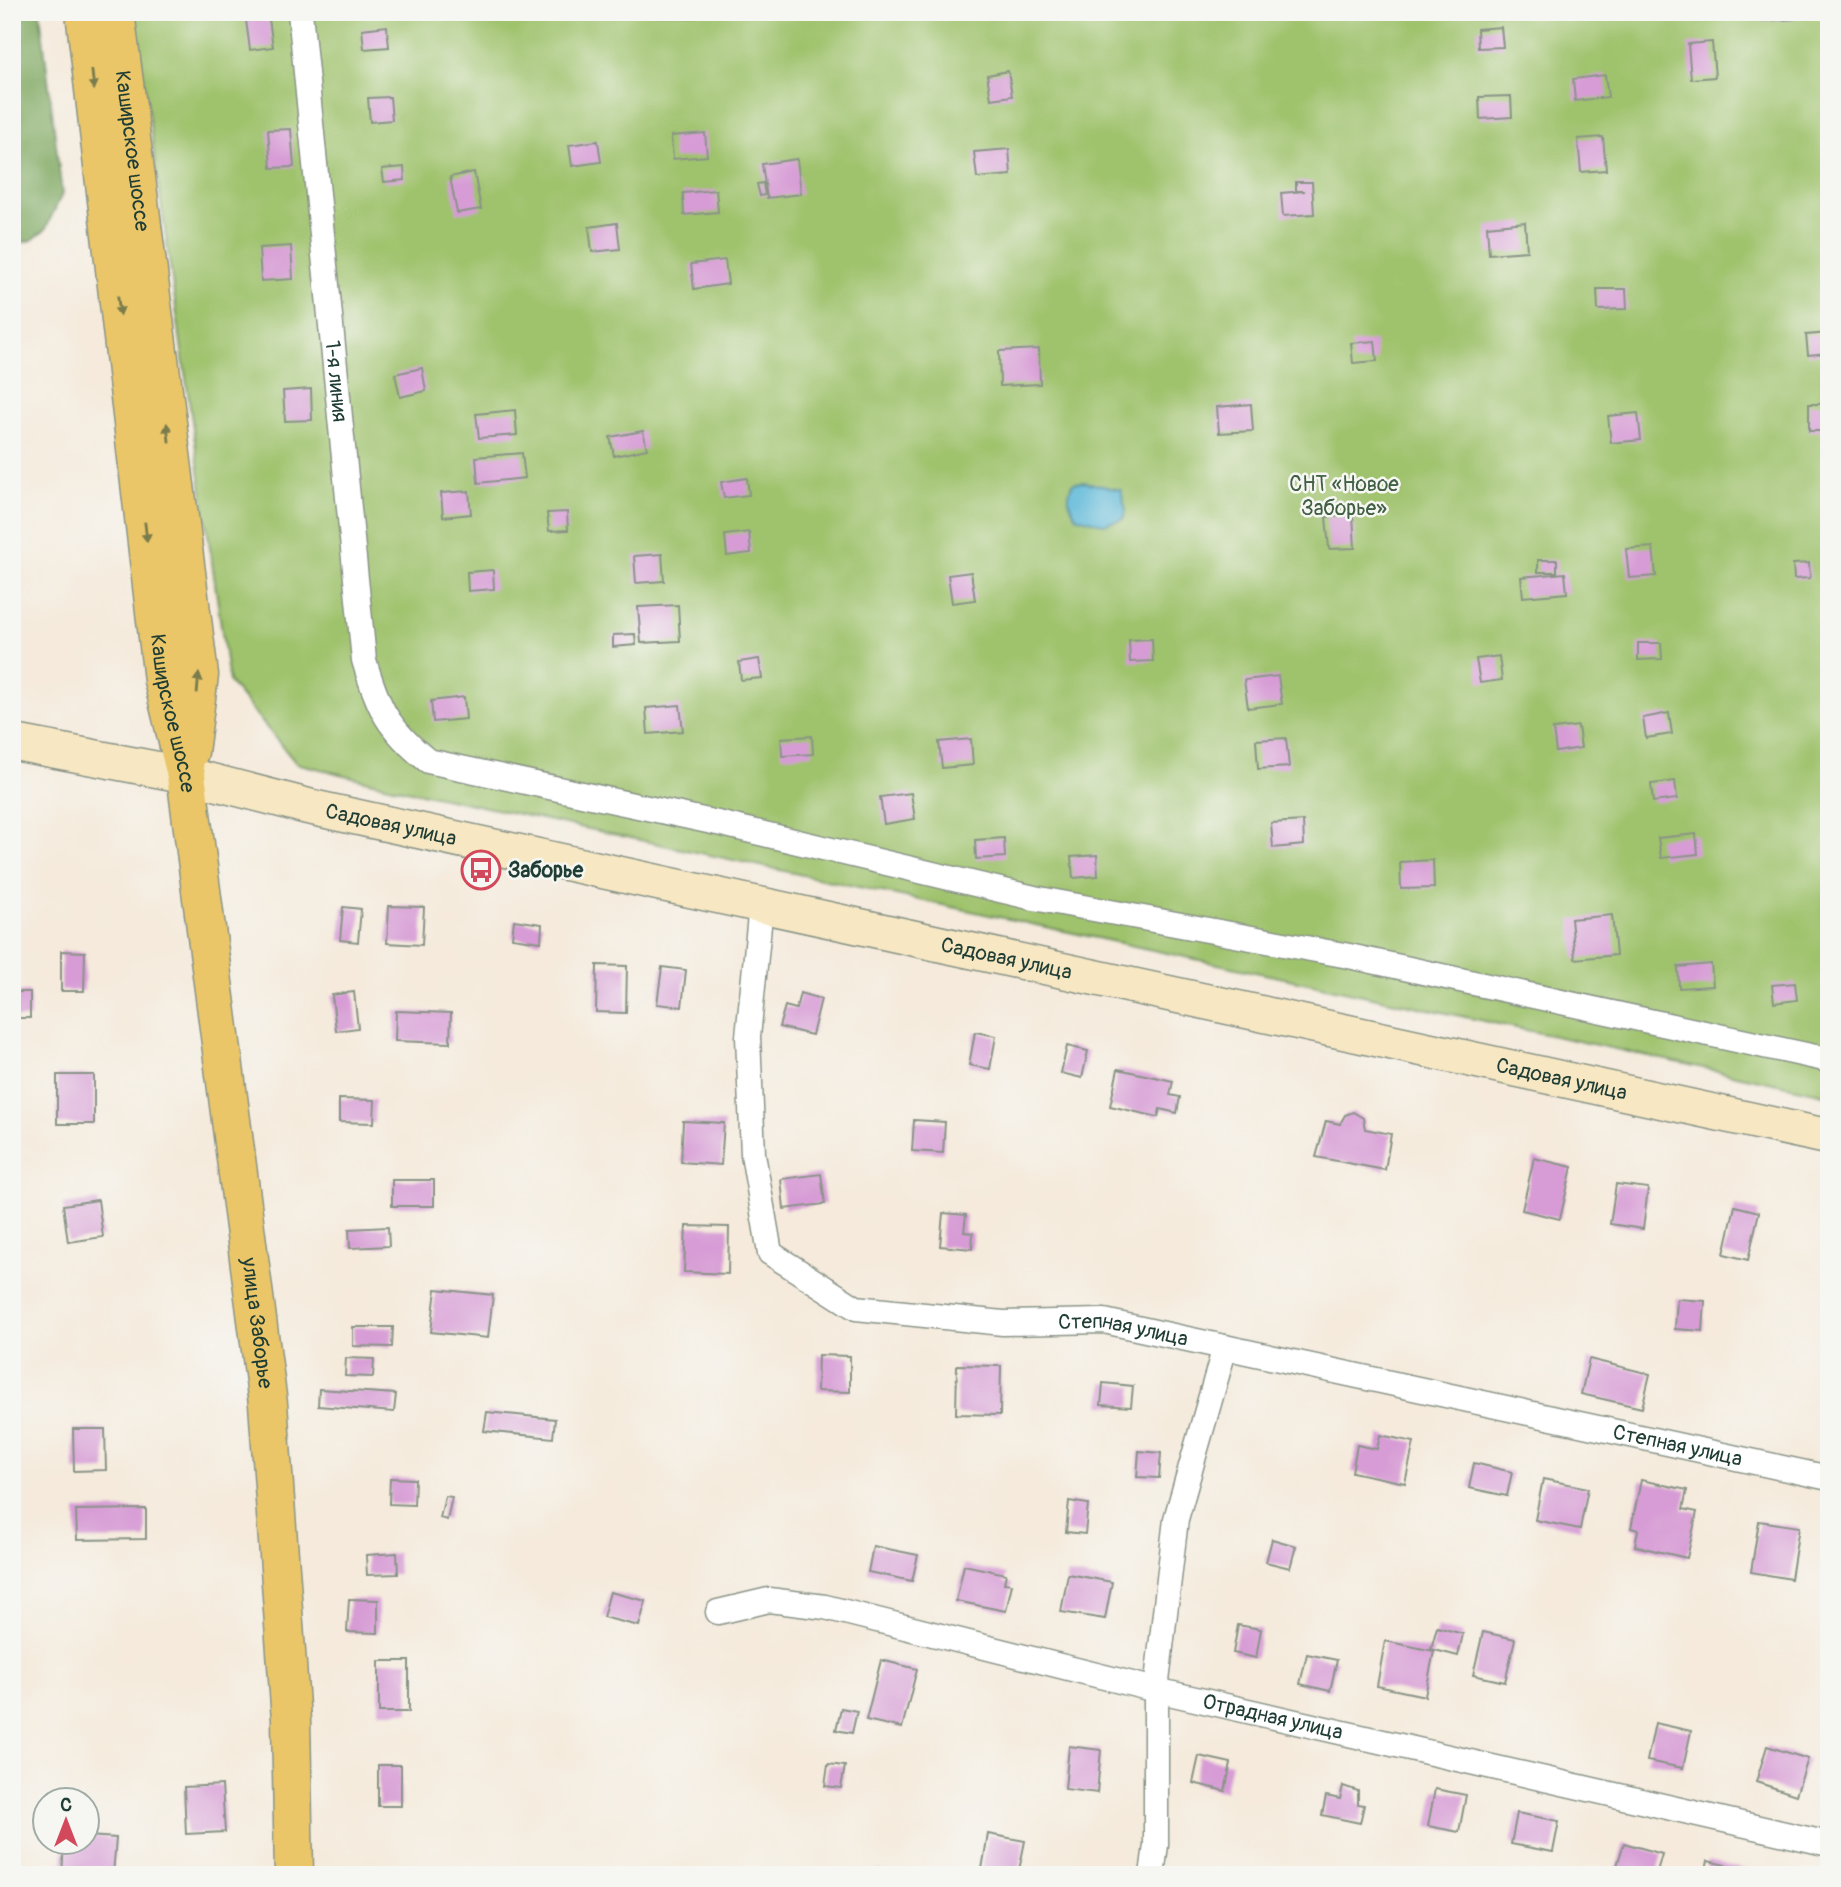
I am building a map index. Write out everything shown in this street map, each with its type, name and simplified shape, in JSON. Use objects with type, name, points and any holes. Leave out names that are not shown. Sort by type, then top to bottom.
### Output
[{"type":"main road","name":"Каширское шоссе","points":[[85,12],[163,680],[186,775]]},
{"type":"main road","name":"Каширское шоссе","points":[[115,12],[199,675],[186,775]]},
{"type":"main road","name":"Садовая улица","points":[[12,742],[186,775],[310,807],[1829,1137]]},
{"type":"main road","name":"улица Заборье","points":[[186,775],[268,1404],[291,1720],[294,1875]]},
{"type":"street","name":"1-я линия","points":[[300,12],[364,660],[377,704],[403,741],[428,761],[722,824],[1034,898],[1349,956],[1829,1060]]},
{"type":"street","name":"Степная улица","points":[[761,905],[748,1037],[753,1154],[770,1253],[856,1308],[1003,1323],[1104,1321],[1829,1478]]},
{"type":"street","points":[[1152,1875],[1156,1845],[1156,1690],[1176,1519],[1225,1347]]},
{"type":"street","name":"Отрадная улица","points":[[718,1612],[769,1600],[825,1607],[1156,1690],[1829,1844]]},
{"type":"green space","points":[[12,12],[40,12],[62,194],[45,230],[32,240],[12,245]]},
{"type":"green space","name":"СНТ «Новое Заборье»","points":[[134,12],[1829,12],[1829,1095],[397,788],[296,763],[229,682]]},
{"type":"water","points":[[1085,482],[1121,490],[1126,511],[1123,519],[1104,524],[1077,517],[1070,504],[1069,492],[1073,483]]},
{"type":"building","points":[[268,12],[273,47],[250,50],[245,13]]},
{"type":"building","points":[[577,12],[603,12],[603,16],[578,19]]},
{"type":"building","points":[[1761,12],[1793,12],[1794,19],[1761,21]]},
{"type":"building","points":[[387,26],[389,47],[364,49],[362,29]]},
{"type":"building","points":[[1501,27],[1503,47],[1478,48],[1477,29]]},
{"type":"building","points":[[1712,42],[1715,77],[1691,79],[1688,44]]},
{"type":"building","points":[[1008,71],[1012,96],[991,99],[987,75]]},
{"type":"building","points":[[1605,75],[1608,97],[1575,101],[1573,79]]},
{"type":"building","points":[[1511,96],[1512,117],[1480,119],[1479,97]]},
{"type":"building","points":[[390,97],[392,120],[370,122],[368,98]]},
{"type":"building","points":[[291,129],[294,167],[271,168],[268,130]]},
{"type":"building","points":[[705,133],[707,156],[673,159],[671,136]]},
{"type":"building","points":[[1603,137],[1606,170],[1581,172],[1578,139]]},
{"type":"building","points":[[598,141],[601,162],[572,166],[569,145]]},
{"type":"building","points":[[1009,149],[1011,175],[977,178],[974,152]]},
{"type":"building","points":[[797,159],[801,194],[767,198],[762,164]]},
{"type":"building","points":[[404,167],[405,180],[384,182],[382,169]]},
{"type":"building","points":[[474,172],[481,209],[457,213],[450,177]]},
{"type":"building","points":[[1296,182],[1312,182],[1314,214],[1283,216],[1281,193],[1305,191],[1296,191]]},
{"type":"building","points":[[763,183],[765,195],[760,196],[757,184]]},
{"type":"building","points":[[716,190],[718,212],[684,215],[683,193]]},
{"type":"building","points":[[1525,222],[1527,251],[1489,254],[1487,226]]},
{"type":"building","points":[[617,223],[620,249],[592,252],[589,227]]},
{"type":"building","points":[[291,246],[293,279],[261,281],[259,248]]},
{"type":"building","points":[[725,260],[728,284],[694,289],[691,264]]},
{"type":"building","points":[[1597,289],[1626,289],[1627,309],[1598,310]]},
{"type":"building","points":[[1829,333],[1829,353],[1808,355],[1806,335]]},
{"type":"building","points":[[1375,341],[1377,361],[1353,363],[1351,343]]},
{"type":"building","points":[[1039,349],[1040,384],[1000,386],[999,351]]},
{"type":"building","points":[[422,368],[426,391],[400,397],[395,374]]},
{"type":"building","points":[[311,389],[312,420],[285,421],[283,391]]},
{"type":"building","points":[[1251,404],[1253,431],[1219,433],[1217,407]]},
{"type":"building","points":[[1809,404],[1829,404],[1829,431],[1809,431]]},
{"type":"building","points":[[515,410],[517,435],[479,438],[476,414]]},
{"type":"building","points":[[1638,413],[1641,440],[1611,443],[1608,416]]},
{"type":"building","points":[[643,431],[647,449],[614,456],[610,437]]},
{"type":"building","points":[[522,453],[525,478],[478,483],[476,457]]},
{"type":"building","points":[[747,478],[749,495],[724,498],[721,482]]},
{"type":"building","points":[[469,491],[471,514],[443,517],[441,493]]},
{"type":"building","points":[[567,512],[568,530],[549,531],[547,513]]},
{"type":"building","points":[[1353,515],[1355,548],[1329,549],[1326,517]]},
{"type":"building","points":[[749,532],[751,553],[727,556],[725,535]]},
{"type":"building","points":[[1653,547],[1656,576],[1629,578],[1626,549]]},
{"type":"building","points":[[662,554],[664,581],[636,583],[634,556]]},
{"type":"building","points":[[1538,560],[1557,560],[1557,572],[1538,572]]},
{"type":"building","points":[[1809,563],[1810,578],[1794,579],[1793,564]]},
{"type":"building","points":[[493,570],[494,589],[468,591],[467,572]]},
{"type":"building","points":[[971,572],[975,600],[952,603],[948,575]]},
{"type":"building","points":[[1565,573],[1567,593],[1523,597],[1521,577]]},
{"type":"building","points":[[678,605],[680,641],[641,643],[638,607]]},
{"type":"building","points":[[635,634],[636,645],[613,647],[613,635]]},
{"type":"building","points":[[1152,639],[1153,661],[1130,662],[1129,640]]},
{"type":"building","points":[[1638,643],[1661,643],[1662,659],[1638,660]]},
{"type":"building","points":[[1499,656],[1502,680],[1480,683],[1476,659]]},
{"type":"building","points":[[759,659],[762,678],[741,680],[739,662]]},
{"type":"building","points":[[1278,676],[1282,704],[1248,708],[1244,680]]},
{"type":"building","points":[[464,697],[466,719],[433,722],[431,701]]},
{"type":"building","points":[[680,705],[683,731],[648,734],[646,708]]},
{"type":"building","points":[[1669,713],[1672,734],[1646,738],[1643,718]]},
{"type":"building","points":[[1578,726],[1581,748],[1556,752],[1553,729]]},
{"type":"building","points":[[812,736],[813,754],[782,756],[781,738]]},
{"type":"building","points":[[1286,738],[1289,767],[1258,769],[1256,740]]},
{"type":"building","points":[[971,739],[973,765],[942,768],[939,742]]},
{"type":"building","points":[[1675,781],[1677,799],[1653,802],[1651,784]]},
{"type":"building","points":[[911,793],[915,819],[884,824],[880,797]]},
{"type":"building","points":[[1303,821],[1304,845],[1273,848],[1271,823]]},
{"type":"building","points":[[1696,834],[1698,854],[1661,858],[1658,838]]},
{"type":"building","points":[[1004,838],[1005,857],[976,859],[975,840]]},
{"type":"building","points":[[1097,855],[1098,876],[1073,878],[1071,857]]},
{"type":"building","points":[[1433,860],[1434,888],[1401,889],[1400,862]]},
{"type":"building","points":[[389,906],[424,907],[422,945],[387,943]]},
{"type":"building","points":[[343,907],[361,909],[358,942],[340,940]]},
{"type":"building","points":[[1612,915],[1616,955],[1575,959],[1571,919]]},
{"type":"building","points":[[514,920],[542,924],[541,942],[512,938]]},
{"type":"building","points":[[61,951],[85,952],[84,991],[61,991]]},
{"type":"building","points":[[1711,964],[1713,986],[1679,988],[1678,967]]},
{"type":"building","points":[[597,965],[627,966],[626,1013],[596,1012]]},
{"type":"building","points":[[662,967],[686,970],[682,1007],[657,1004]]},
{"type":"building","points":[[1795,983],[1797,1000],[1774,1003],[1772,985]]},
{"type":"building","points":[[12,992],[30,992],[30,1018],[12,1018]]},
{"type":"building","points":[[354,992],[358,1028],[336,1031],[332,995]]},
{"type":"building","points":[[800,993],[821,999],[812,1035],[779,1027],[785,1006],[796,1009]]},
{"type":"building","points":[[396,1011],[451,1013],[450,1043],[395,1041]]},
{"type":"building","points":[[975,1032],[996,1036],[990,1069],[969,1065]]},
{"type":"building","points":[[1067,1046],[1088,1051],[1082,1078],[1061,1073]]},
{"type":"building","points":[[1118,1069],[1173,1081],[1170,1095],[1180,1097],[1177,1113],[1160,1109],[1158,1117],[1110,1106]]},
{"type":"building","points":[[57,1075],[94,1075],[94,1124],[57,1124]]},
{"type":"building","points":[[339,1099],[375,1100],[374,1123],[339,1122]]},
{"type":"building","points":[[1353,1112],[1363,1118],[1365,1129],[1391,1134],[1385,1170],[1316,1157],[1326,1121],[1340,1124],[1345,1115]]},
{"type":"building","points":[[914,1120],[945,1122],[943,1153],[912,1151]]},
{"type":"building","points":[[683,1121],[724,1123],[721,1165],[681,1162]]},
{"type":"building","points":[[1534,1158],[1572,1167],[1560,1219],[1522,1210]]},
{"type":"building","points":[[821,1174],[825,1204],[784,1209],[781,1179]]},
{"type":"building","points":[[392,1180],[434,1180],[434,1206],[392,1206]]},
{"type":"building","points":[[1616,1184],[1648,1188],[1643,1229],[1610,1224]]},
{"type":"building","points":[[98,1200],[103,1237],[68,1242],[63,1205]]},
{"type":"building","points":[[1735,1206],[1759,1212],[1748,1260],[1724,1254]]},
{"type":"building","points":[[943,1213],[966,1215],[964,1232],[973,1233],[972,1249],[940,1246]]},
{"type":"building","points":[[686,1226],[729,1227],[728,1274],[684,1272]]},
{"type":"building","points":[[388,1227],[389,1246],[350,1248],[349,1229]]},
{"type":"building","points":[[436,1289],[493,1295],[488,1338],[431,1332]]},
{"type":"building","points":[[1677,1299],[1705,1301],[1703,1331],[1675,1329]]},
{"type":"building","points":[[353,1327],[393,1327],[392,1347],[353,1346]]},
{"type":"building","points":[[818,1355],[850,1356],[850,1392],[817,1391]]},
{"type":"building","points":[[346,1358],[374,1359],[373,1377],[345,1376]]},
{"type":"building","points":[[1589,1359],[1650,1374],[1642,1408],[1581,1394]]},
{"type":"building","points":[[957,1365],[1001,1366],[1000,1415],[956,1414]]},
{"type":"building","points":[[1103,1383],[1133,1386],[1131,1407],[1101,1405]]},
{"type":"building","points":[[319,1389],[396,1394],[394,1412],[318,1406]]},
{"type":"building","points":[[487,1412],[555,1419],[553,1438],[484,1431]]},
{"type":"building","points":[[73,1429],[105,1429],[106,1470],[74,1471]]},
{"type":"building","points":[[1380,1435],[1414,1442],[1405,1483],[1352,1472],[1357,1445],[1377,1449]]},
{"type":"building","points":[[1139,1451],[1161,1453],[1159,1478],[1137,1477]]},
{"type":"building","points":[[1474,1463],[1512,1472],[1507,1496],[1469,1488]]},
{"type":"building","points":[[390,1478],[415,1479],[414,1505],[389,1504]]},
{"type":"building","points":[[1543,1479],[1588,1488],[1580,1529],[1535,1520]]},
{"type":"building","points":[[1641,1480],[1687,1490],[1683,1509],[1697,1512],[1687,1558],[1635,1546],[1638,1530],[1631,1528]]},
{"type":"building","points":[[445,1496],[452,1497],[447,1520],[440,1518]]},
{"type":"building","points":[[1069,1501],[1088,1504],[1085,1534],[1066,1532]]},
{"type":"building","points":[[146,1509],[146,1539],[77,1540],[76,1510]]},
{"type":"building","points":[[1759,1521],[1799,1527],[1791,1579],[1751,1572]]},
{"type":"building","points":[[1272,1539],[1296,1546],[1290,1568],[1266,1562]]},
{"type":"building","points":[[873,1546],[918,1555],[912,1581],[868,1572]]},
{"type":"building","points":[[397,1553],[398,1574],[367,1575],[366,1555]]},
{"type":"building","points":[[964,1565],[1006,1574],[1004,1583],[1012,1584],[1006,1611],[956,1601]]},
{"type":"building","points":[[1068,1574],[1112,1582],[1105,1619],[1061,1612]]},
{"type":"building","points":[[610,1592],[646,1601],[639,1626],[603,1617]]},
{"type":"building","points":[[349,1599],[378,1600],[378,1633],[347,1632]]},
{"type":"building","points":[[1238,1625],[1261,1629],[1256,1658],[1233,1653]]},
{"type":"building","points":[[1437,1627],[1463,1634],[1458,1656],[1431,1649]]},
{"type":"building","points":[[1483,1632],[1515,1639],[1505,1682],[1473,1675]]},
{"type":"building","points":[[1385,1641],[1434,1651],[1425,1696],[1377,1686]]},
{"type":"building","points":[[1307,1654],[1337,1660],[1330,1691],[1300,1684]]},
{"type":"building","points":[[881,1660],[917,1669],[902,1728],[866,1720]]},
{"type":"building","points":[[379,1661],[409,1661],[409,1712],[379,1712]]},
{"type":"building","points":[[841,1708],[857,1711],[852,1733],[836,1730]]},
{"type":"building","points":[[1655,1723],[1691,1731],[1683,1768],[1647,1761]]},
{"type":"building","points":[[1069,1746],[1101,1750],[1097,1793],[1065,1789]]},
{"type":"building","points":[[1767,1746],[1808,1759],[1796,1795],[1756,1782]]},
{"type":"building","points":[[1199,1756],[1231,1763],[1225,1791],[1193,1783]]},
{"type":"building","points":[[828,1764],[845,1766],[841,1788],[825,1786]]},
{"type":"building","points":[[378,1765],[401,1765],[401,1806],[378,1806]]},
{"type":"building","points":[[222,1785],[225,1832],[186,1834],[184,1787]]},
{"type":"building","points":[[1343,1786],[1358,1791],[1358,1804],[1364,1805],[1360,1823],[1322,1815],[1326,1796],[1340,1799]]},
{"type":"building","points":[[1435,1789],[1466,1795],[1459,1832],[1428,1826]]},
{"type":"building","points":[[1517,1813],[1559,1821],[1553,1852],[1511,1844]]},
{"type":"building","points":[[988,1834],[1025,1841],[1018,1875],[982,1869]]},
{"type":"building","points":[[102,1837],[116,1838],[113,1875],[62,1875],[63,1856],[102,1856]]},
{"type":"building","points":[[1624,1843],[1662,1854],[1656,1875],[1614,1875]]},
{"type":"building","points":[[1708,1861],[1764,1874],[1764,1875],[1705,1875]]},
{"type":"building","points":[[876,1870],[892,1874],[892,1875],[874,1875]]},
{"type":"place","name":"Заборье","points":[[481,870]]}]
